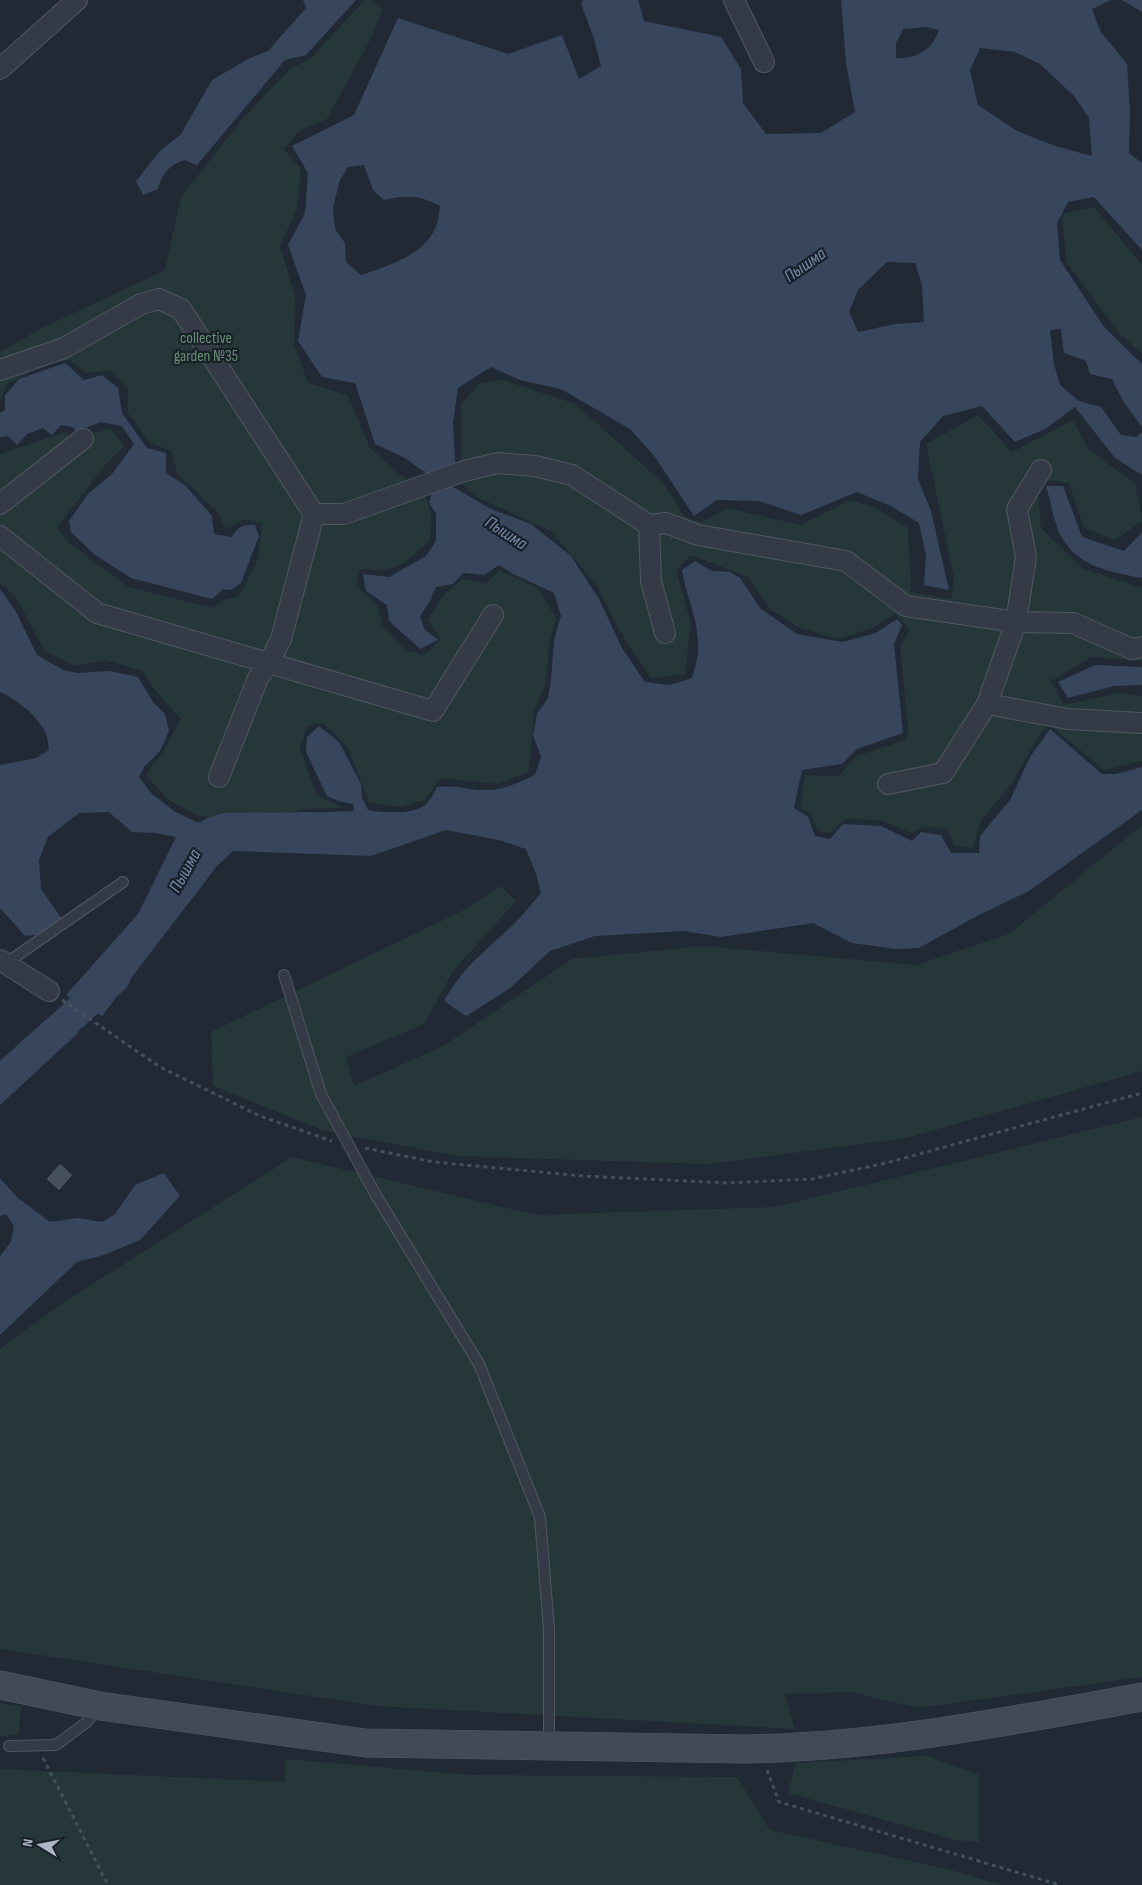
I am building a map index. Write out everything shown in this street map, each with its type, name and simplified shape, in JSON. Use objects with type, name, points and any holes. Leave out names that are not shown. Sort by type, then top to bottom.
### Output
[{"type":"street","points":[[0,69],[77,0]]},
{"type":"street","points":[[734,0],[764,62]]},
{"type":"street","points":[[0,370],[64,348],[141,304],[159,299],[181,309],[314,514],[281,639],[269,663],[258,678],[219,777]]},
{"type":"street","points":[[0,504],[83,439]]},
{"type":"street","points":[[314,514],[344,514],[464,471],[498,463],[534,466],[572,475],[657,524],[698,536],[846,561],[906,606],[1016,622],[1073,624],[1132,649],[1142,647]]},
{"type":"street","points":[[888,784],[943,773],[987,704],[1016,622],[1026,557],[1017,509],[1040,470]]},
{"type":"street","points":[[657,524],[651,580],[665,634]]},
{"type":"street","points":[[0,536],[97,613],[433,711],[493,615]]},
{"type":"street","points":[[987,704],[1068,719],[1142,723]]},
{"type":"street","points":[[3,962],[49,991]]},
{"type":"street","points":[[0,1685],[100,1706],[365,1743],[760,1748],[804,1748],[941,1733],[1142,1697]]},
{"type":"lane","points":[[3,962],[123,882]]},
{"type":"lane","points":[[284,975],[321,1094],[377,1197],[479,1364],[540,1517],[549,1629],[548,1744]]},
{"type":"lane","points":[[9,1746],[56,1745],[88,1722],[100,1706]]},
{"type":"path","points":[[49,991],[160,1066],[260,1116],[348,1145],[434,1162],[583,1176],[728,1183],[812,1179],[886,1163],[1142,1093]]},
{"type":"path","points":[[56,1745],[42,1756],[108,1885]]},
{"type":"path","points":[[760,1748],[779,1802],[1060,1885]]},
{"type":"green space","name":"collective garden №35","points":[[365,0],[372,0],[383,9],[369,42],[327,119],[299,131],[284,149],[301,169],[297,209],[280,246],[295,296],[294,344],[308,383],[348,395],[370,448],[411,484],[461,460],[461,404],[480,383],[503,380],[576,404],[665,485],[685,517],[701,522],[728,508],[800,525],[851,500],[876,508],[908,528],[911,592],[951,599],[954,578],[926,444],[978,415],[1012,452],[1073,420],[1089,450],[1135,483],[1142,521],[1115,540],[1084,528],[1069,483],[1047,480],[1038,494],[1041,528],[1082,568],[1142,588],[1142,661],[1092,657],[1051,681],[1064,705],[1118,693],[1142,696],[1142,761],[1105,770],[1049,725],[1041,733],[1010,786],[981,820],[973,848],[955,846],[946,828],[922,827],[911,833],[880,820],[846,819],[830,833],[818,831],[811,815],[800,806],[805,775],[839,776],[856,756],[906,740],[908,728],[900,646],[910,630],[896,614],[872,628],[839,639],[800,628],[770,609],[748,577],[691,555],[676,571],[691,623],[685,674],[651,678],[622,635],[598,587],[551,531],[476,497],[460,482],[426,495],[431,516],[430,540],[406,561],[392,568],[383,570],[360,569],[356,586],[377,604],[382,625],[407,651],[424,655],[441,639],[428,620],[443,595],[463,579],[486,584],[499,570],[538,588],[556,618],[549,645],[546,682],[534,712],[529,772],[497,784],[441,778],[425,800],[400,807],[369,802],[348,748],[323,723],[307,726],[300,748],[316,794],[343,808],[301,809],[265,823],[198,816],[166,798],[146,775],[166,747],[181,719],[155,690],[143,671],[105,660],[75,666],[44,651],[16,597],[0,583],[0,454],[66,432],[71,438],[111,429],[124,446],[107,463],[57,527],[68,542],[128,587],[212,608],[225,599],[239,596],[258,559],[262,523],[242,520],[225,530],[219,514],[177,473],[172,451],[150,443],[128,413],[128,388],[110,371],[86,373],[70,360],[47,363],[7,384],[0,400],[0,352],[38,330],[165,270],[181,197],[244,117],[290,69],[310,59]]},
{"type":"green space","points":[[1094,207],[1142,265],[1142,354],[1119,333],[1067,263],[1061,214]]},
{"type":"green space","points":[[1142,825],[1142,1071],[907,1138],[709,1164],[456,1156],[322,1130],[213,1086],[211,1032],[464,910],[501,886],[516,901],[454,970],[424,1024],[346,1057],[354,1086],[443,1046],[572,959],[703,946],[916,965],[1009,934]]},
{"type":"green space","points":[[1142,1117],[1142,1677],[918,1708],[851,1692],[785,1694],[795,1729],[377,1706],[0,1649],[0,1349],[61,1304],[292,1157],[536,1215],[775,1207]]},
{"type":"green space","points":[[0,1703],[22,1706],[18,1735],[0,1736]]},
{"type":"green space","points":[[927,1756],[979,1775],[979,1842],[956,1840],[788,1793],[796,1763]]},
{"type":"green space","points":[[286,1759],[470,1775],[737,1777],[770,1830],[947,1869],[1002,1885],[0,1885],[0,1769],[285,1782]]},
{"type":"water","points":[[303,0],[356,0],[306,55],[285,60],[197,165],[184,160],[174,165],[164,174],[158,189],[143,195],[136,181],[160,151],[181,134],[212,80],[248,59],[268,51],[306,8]]},
{"type":"water","points":[[584,0],[638,0],[644,21],[721,37],[741,69],[743,103],[766,134],[821,133],[855,112],[846,63],[841,0],[1111,0],[1092,9],[1101,32],[1127,64],[1130,112],[1129,153],[1142,163],[1142,250],[1094,197],[1068,202],[1057,223],[1060,260],[1104,327],[1142,364],[1142,427],[1123,401],[1112,379],[1090,374],[1086,361],[1064,353],[1061,329],[1050,330],[1054,364],[1060,385],[1079,401],[1101,407],[1121,435],[1137,437],[1142,432],[1142,475],[1115,458],[1075,407],[1045,429],[1015,442],[982,406],[943,416],[920,442],[918,479],[931,511],[949,590],[924,585],[926,556],[919,523],[891,506],[857,492],[801,515],[759,501],[717,500],[694,516],[655,457],[630,429],[561,389],[520,380],[491,367],[458,388],[453,423],[455,462],[431,477],[405,458],[375,444],[355,383],[322,377],[298,341],[306,295],[288,245],[305,213],[308,173],[292,146],[354,115],[398,18],[508,54],[562,35],[579,79],[601,66],[581,3]],"holes":[[[926,27],[939,30],[932,43],[923,52],[911,57],[896,58],[896,44],[903,29]],[[980,48],[1015,52],[1040,64],[1074,96],[1089,118],[1092,156],[1055,146],[1017,131],[978,105],[970,70]],[[364,165],[373,190],[384,200],[413,197],[440,206],[435,229],[422,246],[403,259],[361,275],[346,262],[345,243],[335,229],[333,207],[340,180],[348,167]],[[887,262],[915,263],[922,285],[924,322],[895,324],[858,332],[849,312],[858,290]]]},
{"type":"water","points":[[1122,0],[1142,0],[1142,12]]},
{"type":"water","points":[[65,363],[84,380],[102,375],[118,388],[122,413],[147,448],[166,453],[166,473],[185,485],[212,516],[214,534],[232,537],[241,527],[255,525],[259,536],[241,583],[231,590],[223,589],[212,599],[131,578],[95,555],[71,532],[69,521],[88,494],[112,474],[134,444],[122,426],[100,422],[77,432],[72,427],[61,425],[52,435],[43,428],[27,434],[17,445],[8,436],[0,437],[0,413],[5,410],[5,395],[19,379]]},
{"type":"water","points":[[448,484],[491,509],[531,524],[571,556],[599,599],[622,648],[645,682],[670,685],[692,678],[698,651],[697,630],[682,570],[695,561],[712,571],[730,572],[740,578],[761,609],[797,634],[843,642],[876,633],[897,619],[902,625],[894,644],[903,733],[857,749],[842,764],[802,770],[794,808],[808,817],[815,836],[830,839],[843,824],[881,826],[912,841],[921,832],[941,835],[951,853],[979,853],[980,836],[1010,800],[1030,757],[1050,729],[1102,774],[1116,774],[1142,767],[1142,810],[1029,891],[975,917],[919,948],[896,949],[852,943],[813,923],[721,937],[684,931],[595,936],[550,951],[509,989],[466,1016],[444,1001],[459,978],[485,950],[515,923],[541,893],[526,849],[499,840],[446,830],[371,856],[233,851],[217,866],[102,1016],[66,995],[138,914],[176,837],[155,833],[132,832],[109,812],[79,813],[48,837],[39,860],[41,889],[64,922],[46,934],[25,936],[0,908],[0,765],[36,758],[49,750],[46,734],[33,715],[20,704],[0,692],[0,589],[15,610],[37,655],[63,670],[78,673],[110,671],[138,677],[153,702],[165,714],[169,731],[160,751],[145,766],[139,777],[151,793],[174,811],[196,822],[216,821],[270,830],[303,813],[354,811],[353,804],[338,801],[327,796],[306,752],[307,737],[319,726],[339,742],[361,784],[362,798],[368,810],[406,812],[421,808],[428,802],[437,787],[451,786],[493,790],[512,785],[535,775],[541,757],[533,735],[537,714],[548,698],[554,640],[561,616],[554,593],[513,574],[499,565],[484,575],[463,573],[453,584],[436,587],[429,603],[420,616],[425,630],[438,640],[420,649],[389,621],[387,605],[366,591],[363,574],[389,577],[426,556],[436,541],[436,514],[429,502],[434,488]]},
{"type":"water","points":[[1046,486],[1063,486],[1082,537],[1124,551],[1142,532],[1142,578],[1095,566],[1075,554],[1060,534]]},
{"type":"water","points":[[1095,665],[1142,667],[1142,685],[1114,686],[1068,698],[1058,682]]},
{"type":"water","points":[[61,1011],[78,1033],[0,1105],[0,1072],[16,1063],[34,1038]]},
{"type":"water","points":[[164,1173],[180,1196],[140,1240],[104,1255],[77,1262],[0,1335],[0,1256],[11,1242],[14,1226],[6,1214],[0,1216],[0,1178],[17,1197],[50,1222],[78,1218],[102,1222],[115,1214],[135,1185]]},
{"type":"building","points":[[60,1163],[73,1175],[59,1191],[46,1179]]},
{"type":"waterway","name":"Пышма","points":[[213,832],[225,828],[314,827]]},
{"type":"waterway","name":"Пышма","points":[[0,1081],[115,978]]}]
